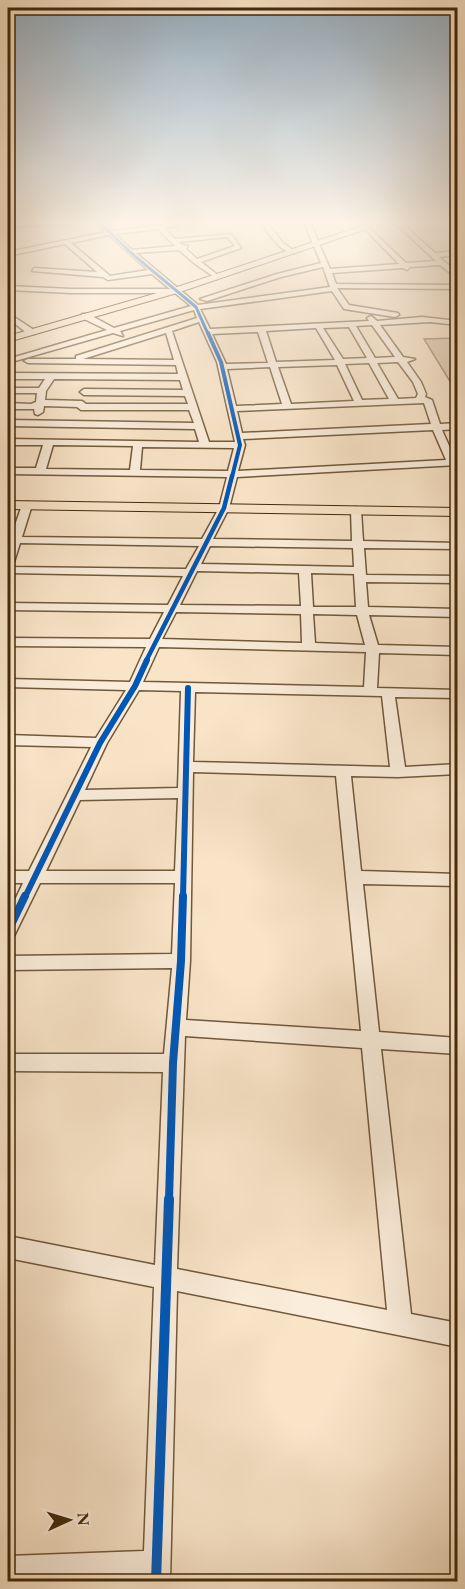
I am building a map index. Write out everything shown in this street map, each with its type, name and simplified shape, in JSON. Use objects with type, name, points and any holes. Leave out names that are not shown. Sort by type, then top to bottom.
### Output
[{"type":"main road","points":[[8,339],[156,296]]},
{"type":"main road","points":[[8,505],[458,512]]},
{"type":"street","points":[[8,931],[100,743],[135,686],[172,607],[224,508],[239,441],[222,367],[193,305],[181,296]]},
{"type":"street","points":[[8,361],[115,331],[218,296]]},
{"type":"street","points":[[193,305],[262,296]]},
{"type":"street","points":[[338,296],[343,304],[362,311],[458,323]]},
{"type":"street","points":[[362,311],[376,323],[417,382],[422,394],[420,400]]},
{"type":"street","points":[[8,315],[31,332]]},
{"type":"street","points":[[85,316],[133,340]]},
{"type":"street","points":[[68,362],[201,319]]},
{"type":"street","points":[[207,332],[430,320]]},
{"type":"street","points":[[351,324],[395,401]]},
{"type":"street","points":[[318,326],[340,362],[359,403]]},
{"type":"street","points":[[261,329],[287,406]]},
{"type":"street","points":[[168,330],[172,333],[176,358],[205,444]]},
{"type":"street","points":[[222,367],[411,359]]},
{"type":"street","points":[[8,361],[179,363]]},
{"type":"street","points":[[64,376],[68,362]]},
{"type":"street","points":[[8,376],[184,377]]},
{"type":"street","points":[[35,424],[42,391],[51,376]]},
{"type":"street","points":[[76,424],[87,376]]},
{"type":"street","points":[[8,390],[42,391]]},
{"type":"street","points":[[84,392],[189,393]]},
{"type":"street","points":[[8,471],[232,474],[455,462],[436,428],[428,400],[232,409]]},
{"type":"street","points":[[8,406],[32,407],[40,403],[193,407]]},
{"type":"street","points":[[8,423],[200,426]]},
{"type":"street","points":[[8,442],[205,444],[458,426]]},
{"type":"street","points":[[40,471],[49,442]]},
{"type":"street","points":[[135,473],[138,443]]},
{"type":"street","points":[[8,562],[11,540],[27,505]]},
{"type":"street","points":[[356,510],[362,611],[373,649],[370,692]]},
{"type":"street","points":[[11,540],[458,546]]},
{"type":"street","points":[[8,570],[305,570],[458,580]]},
{"type":"street","points":[[305,570],[309,647]]},
{"type":"street","points":[[8,606],[458,613]]},
{"type":"street","points":[[8,642],[154,643],[458,651]]},
{"type":"street","points":[[8,683],[458,694]]},
{"type":"street","points":[[8,1570],[156,1573],[173,1063],[181,961],[188,688]]},
{"type":"street","points":[[388,693],[398,771]]},
{"type":"street","points":[[8,740],[100,743]]},
{"type":"street","points":[[185,767],[458,770]]},
{"type":"street","points":[[343,770],[400,1323]]},
{"type":"street","points":[[74,795],[185,793]]},
{"type":"street","points":[[8,877],[182,877]]},
{"type":"street","points":[[354,877],[458,880]]},
{"type":"street","points":[[8,963],[181,961]]},
{"type":"street","points":[[175,1027],[458,1046]]},
{"type":"street","points":[[8,1062],[173,1063]]},
{"type":"street","points":[[8,1246],[458,1335]]},
{"type":"shaded area","points":[[458,338],[457,393],[424,339]]},
{"type":"cycle path","points":[[8,931],[100,743],[135,686],[154,643],[224,508],[240,445],[221,362],[196,307],[183,296]]},
{"type":"cycle path","points":[[156,1582],[173,1063],[181,961],[188,688]]}]
